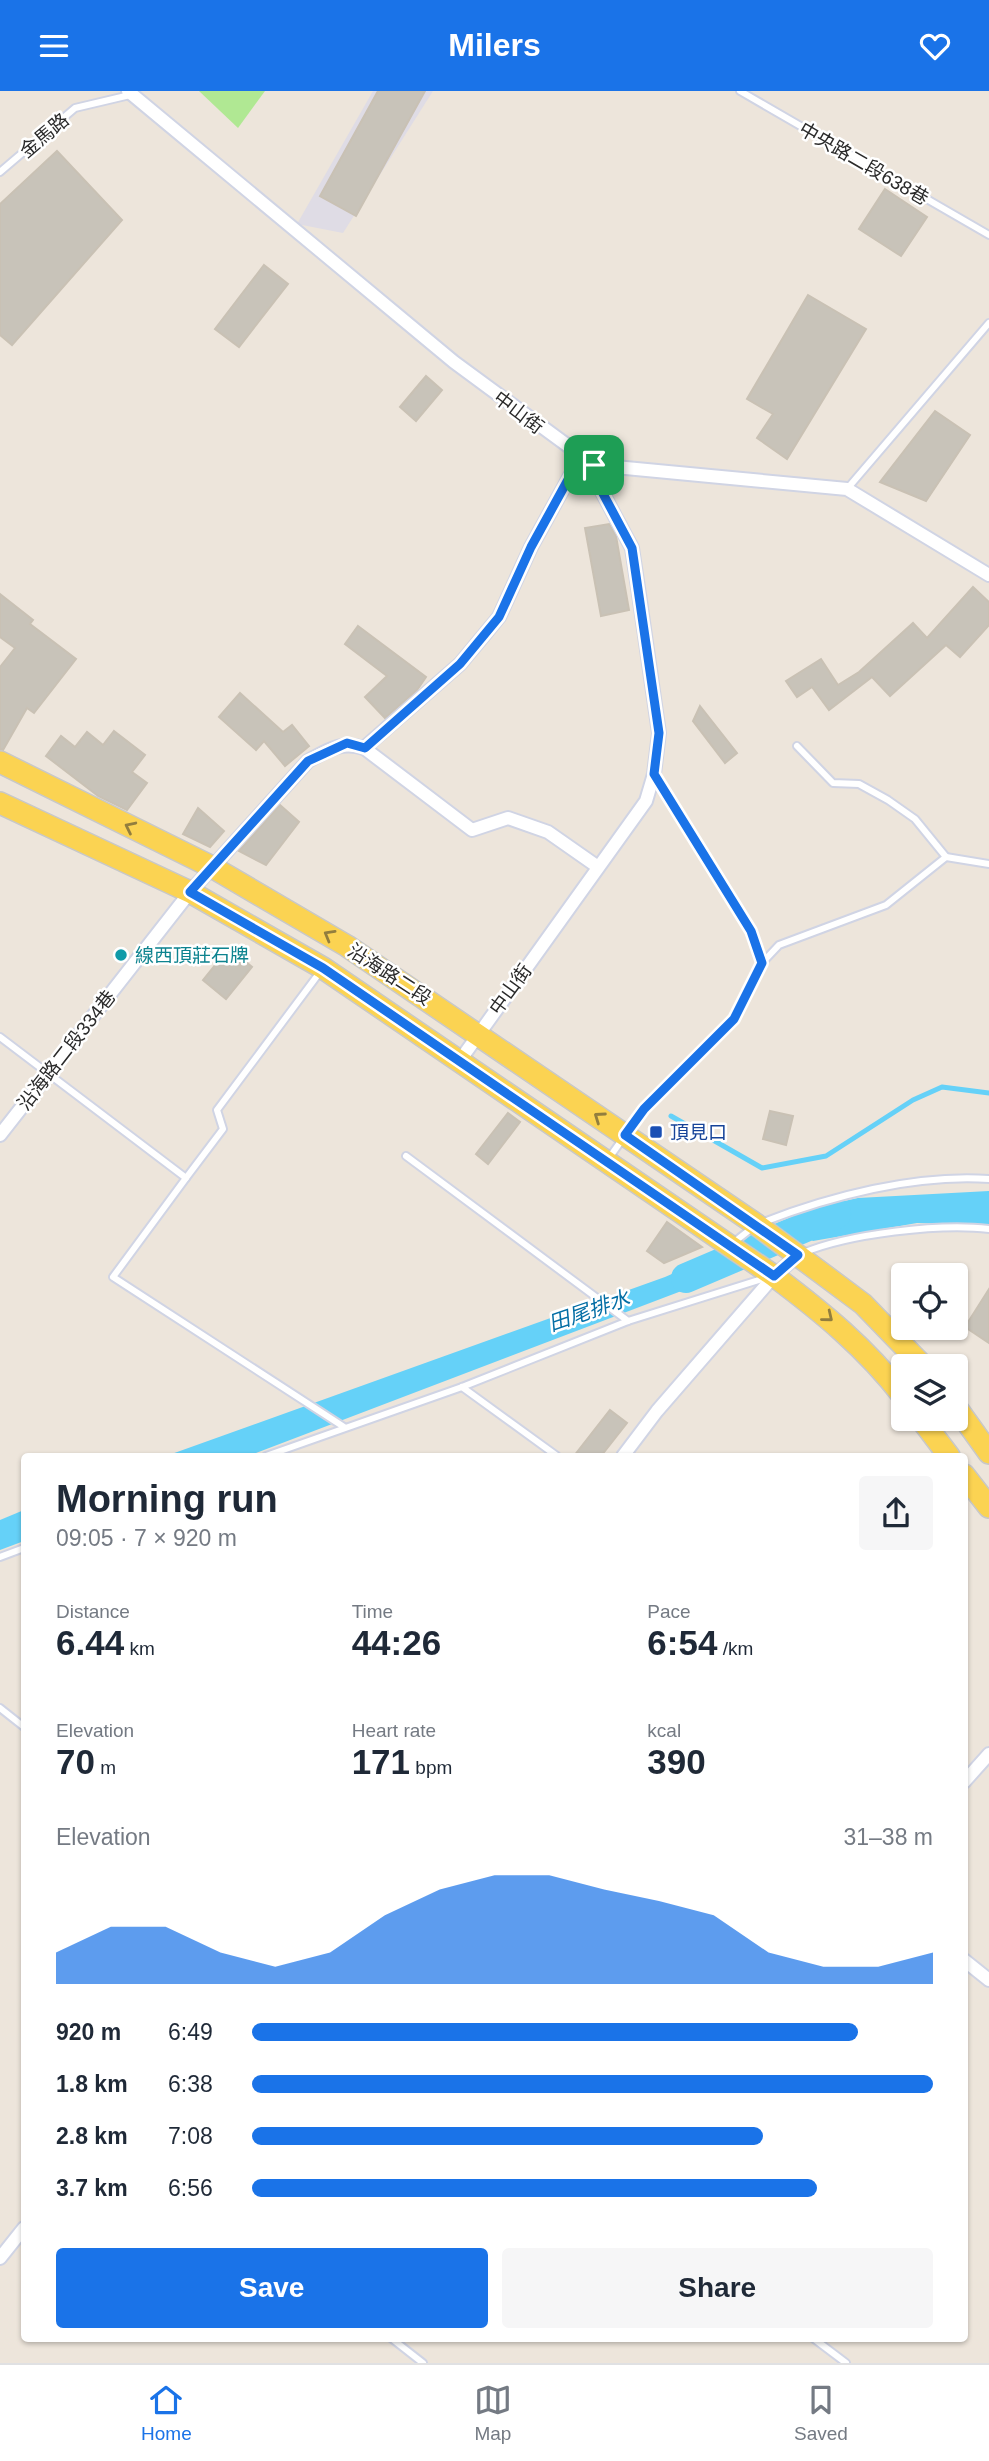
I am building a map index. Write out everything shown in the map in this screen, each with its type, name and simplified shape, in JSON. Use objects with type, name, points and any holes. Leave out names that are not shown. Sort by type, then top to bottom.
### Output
[{"type":"main road","name":"沿海路二段","points":[[0,762],[212,867],[347,946],[479,1033],[798,1255]]},
{"type":"main road","name":"沿海路二段","points":[[0,803],[190,892],[323,968],[732,1244],[774,1276]]},
{"type":"main road","points":[[798,1255],[863,1304],[911,1354]]},
{"type":"main road","points":[[774,1276],[834,1321],[878,1364],[891,1381]]},
{"type":"main road","points":[[968,1424],[989,1453]]},
{"type":"main road","points":[[930,1431],[947,1453]]},
{"type":"main road","points":[[968,1480],[989,1507]]},
{"type":"street","name":"中山街","points":[[130,93],[474,377],[594,465],[600,488],[632,548],[659,733],[654,774],[646,800],[461,1059]]},
{"type":"street","points":[[581,456],[531,547],[499,617],[460,664],[365,748],[472,829],[508,818],[548,832],[598,867]]},
{"type":"street","points":[[594,465],[847,489],[989,575]]},
{"type":"street","name":"沿海路二段334巷","points":[[0,1135],[190,892],[308,761],[347,743],[365,748]]},
{"type":"street","points":[[625,1453],[657,1411],[774,1276],[798,1255]]},
{"type":"street","points":[[968,1777],[989,1754]]},
{"type":"street","points":[[968,1963],[989,1980]]},
{"type":"street","points":[[0,2258],[21,2232]]},
{"type":"lane","name":"中央路二段638巷","points":[[740,91],[989,235]]},
{"type":"lane","name":"金馬路","points":[[0,173],[75,108],[130,93]]},
{"type":"lane","points":[[847,489],[989,323]]},
{"type":"lane","points":[[797,745],[832,783],[859,785],[915,819],[946,857],[989,864]]},
{"type":"lane","points":[[654,774],[751,931],[762,963]]},
{"type":"lane","points":[[608,1160],[644,1109],[734,1019],[762,963],[779,945],[886,905],[908,891],[946,857]]},
{"type":"lane","points":[[323,968],[217,1110],[223,1129],[113,1277],[344,1427]]},
{"type":"lane","points":[[0,1037],[186,1178]]},
{"type":"lane","points":[[406,1156],[628,1321]]},
{"type":"lane","points":[[732,1244],[757,1225],[810,1203],[948,1177],[989,1179]]},
{"type":"lane","points":[[798,1255],[829,1242],[923,1230],[989,1229]]},
{"type":"lane","points":[[274,1453],[461,1387],[628,1321],[774,1276]]},
{"type":"lane","points":[[461,1387],[552,1453]]},
{"type":"lane","points":[[0,1557],[21,1549]]},
{"type":"lane","points":[[0,1708],[21,1725]]},
{"type":"lane","points":[[396,2342],[423,2363]]},
{"type":"lane","points":[[818,2342],[846,2363]]},
{"type":"shaded area","points":[[373,91],[433,91],[343,233],[297,224]]},
{"type":"green space","points":[[199,91],[265,91],[238,128]]},
{"type":"water","points":[[989,1191],[989,1225],[917,1223],[813,1241],[789,1223],[822,1206],[858,1198]]},
{"type":"water","points":[[713,1256],[734,1271],[256,1453],[174,1453],[665,1277]]},
{"type":"water","points":[[21,1511],[21,1542],[0,1550],[0,1520]]},
{"type":"building","points":[[378,91],[425,91],[356,216],[320,196]]},
{"type":"building","points":[[57,151],[122,220],[12,345],[0,335],[0,204]]},
{"type":"building","points":[[885,189],[927,217],[901,256],[859,229]]},
{"type":"building","points":[[264,265],[288,284],[239,347],[215,329]]},
{"type":"building","points":[[808,295],[866,329],[787,459],[757,438],[773,414],[747,399]]},
{"type":"building","points":[[426,376],[442,390],[416,421],[400,407]]},
{"type":"building","points":[[935,411],[970,435],[926,501],[880,482]]},
{"type":"building","points":[[609,524],[616,536],[629,610],[601,616],[585,528]]},
{"type":"building","points":[[973,587],[989,602],[989,625],[960,657],[946,645],[890,696],[872,677],[829,710],[812,687],[797,697],[786,681],[821,659],[838,685],[859,672],[913,623],[927,638]]},
{"type":"building","points":[[0,594],[33,620],[30,624],[76,659],[34,713],[27,708],[3,750],[0,749],[0,667],[15,648],[0,637]]},
{"type":"building","points":[[358,626],[426,677],[417,690],[385,718],[365,697],[387,676],[345,644]]},
{"type":"building","points":[[240,693],[283,732],[292,725],[309,746],[285,766],[264,741],[256,750],[219,717]]},
{"type":"building","points":[[700,706],[737,753],[725,763],[693,721]]},
{"type":"building","points":[[114,731],[145,755],[132,772],[147,783],[127,810],[98,796],[46,756],[61,736],[75,747],[87,732],[103,745]]},
{"type":"building","points":[[280,805],[299,822],[266,865],[239,851]]},
{"type":"building","points":[[198,808],[224,831],[210,847],[183,834]]},
{"type":"building","points":[[229,948],[252,967],[226,999],[203,980]]},
{"type":"building","points":[[770,1111],[793,1116],[786,1145],[763,1139]]},
{"type":"building","points":[[508,1113],[520,1122],[488,1164],[476,1154]]},
{"type":"building","points":[[667,1222],[702,1247],[664,1263],[647,1251]]},
{"type":"building","points":[[989,1289],[989,1343],[968,1329],[968,1322]]},
{"type":"building","points":[[610,1410],[627,1423],[603,1453],[576,1453]]},
{"type":"waterway","points":[[671,1116],[762,1168],[826,1156],[913,1100],[942,1087],[989,1093]]},
{"type":"waterway","name":"田尾排水","points":[[686,1278],[836,1214]]},
{"type":"place","name":"線西頂莊石牌","points":[[121,955]]},
{"type":"place","name":"頂見口","points":[[656,1132]]},
{"type":"route","points":[[581,456],[594,465],[600,488],[632,548],[659,733],[654,774],[751,931],[762,963],[734,1019],[644,1109],[625,1135],[798,1255],[774,1276],[732,1244],[323,968],[190,892],[308,761],[347,743],[365,748],[460,664],[499,617],[531,547],[581,456]]}]
